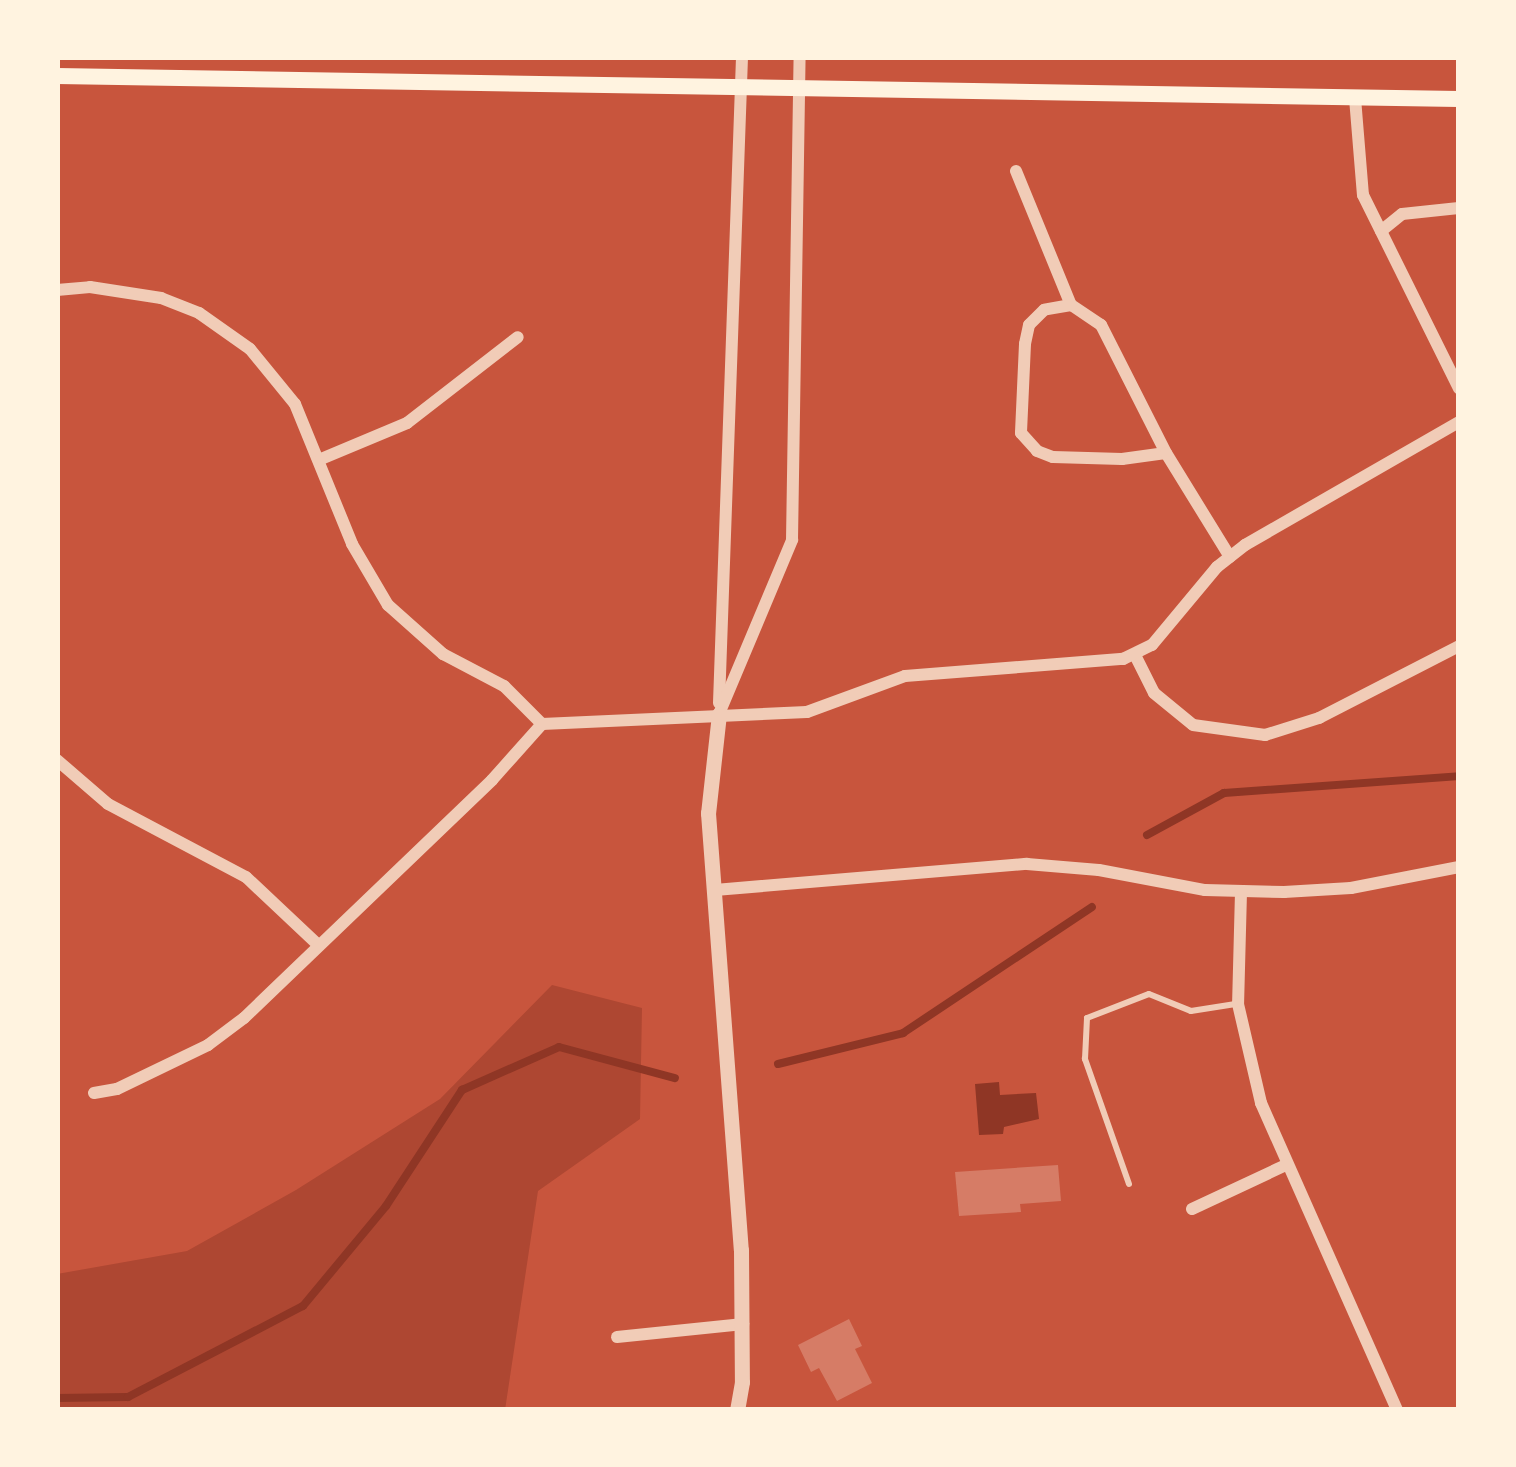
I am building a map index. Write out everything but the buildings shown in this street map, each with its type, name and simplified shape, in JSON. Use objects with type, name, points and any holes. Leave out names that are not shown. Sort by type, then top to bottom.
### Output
[{"type":"main road","points":[[57,76],[1459,99]]},
{"type":"street","points":[[737,1410],[743,1324],[708,813],[719,714],[742,57]]},
{"type":"street","points":[[719,714],[792,540],[800,57]]},
{"type":"street","points":[[1355,98],[1363,195],[1459,388]]},
{"type":"street","points":[[1016,171],[1071,305],[1101,325],[1166,453],[1230,557]]},
{"type":"street","points":[[1381,231],[1402,214],[1459,208]]},
{"type":"street","points":[[57,290],[131,290],[199,313],[250,349],[275,376],[321,459],[352,544],[388,605],[442,654],[504,686],[542,724]]},
{"type":"street","points":[[1071,305],[1044,310],[1029,325],[1022,433],[1037,451],[1053,457],[1122,459],[1166,453]]},
{"type":"street","points":[[321,459],[407,423],[518,337]]},
{"type":"street","points":[[94,1094],[117,1090],[208,1045],[244,1018],[492,780],[542,724],[807,712],[905,676],[1087,666],[1136,655],[1152,645],[1230,557],[1313,502],[1459,422]]},
{"type":"street","points":[[1136,655],[1154,693],[1193,724],[1265,735],[1319,718],[1459,646]]},
{"type":"street","points":[[57,760],[107,804],[246,877],[317,944]]},
{"type":"street","points":[[715,890],[1027,864],[1241,892],[1351,888],[1459,867]]},
{"type":"street","points":[[1241,892],[1238,1004],[1245,1049],[1286,1165],[1397,1410]]},
{"type":"street","points":[[1192,1209],[1286,1165]]},
{"type":"street","points":[[617,1337],[743,1324]]},
{"type":"lane","points":[[1129,1184],[1085,1059],[1087,1018],[1149,994],[1191,1011],[1238,1004]]},
{"type":"shaded area","points":[[552,985],[642,1008],[640,1119],[538,1191],[505,1410],[57,1410],[57,1274],[187,1251],[296,1190],[440,1099]]},
{"type":"shaded area","points":[[999,1082],[1000,1095],[1036,1093],[1039,1119],[1004,1127],[1003,1134],[979,1135],[975,1084]]},
{"type":"waterway","points":[[1147,835],[1224,793],[1459,776]]},
{"type":"waterway","points":[[778,1064],[903,1033],[1092,907]]},
{"type":"waterway","points":[[57,1398],[128,1397],[303,1306],[386,1206],[462,1090],[559,1047],[675,1078]]}]
